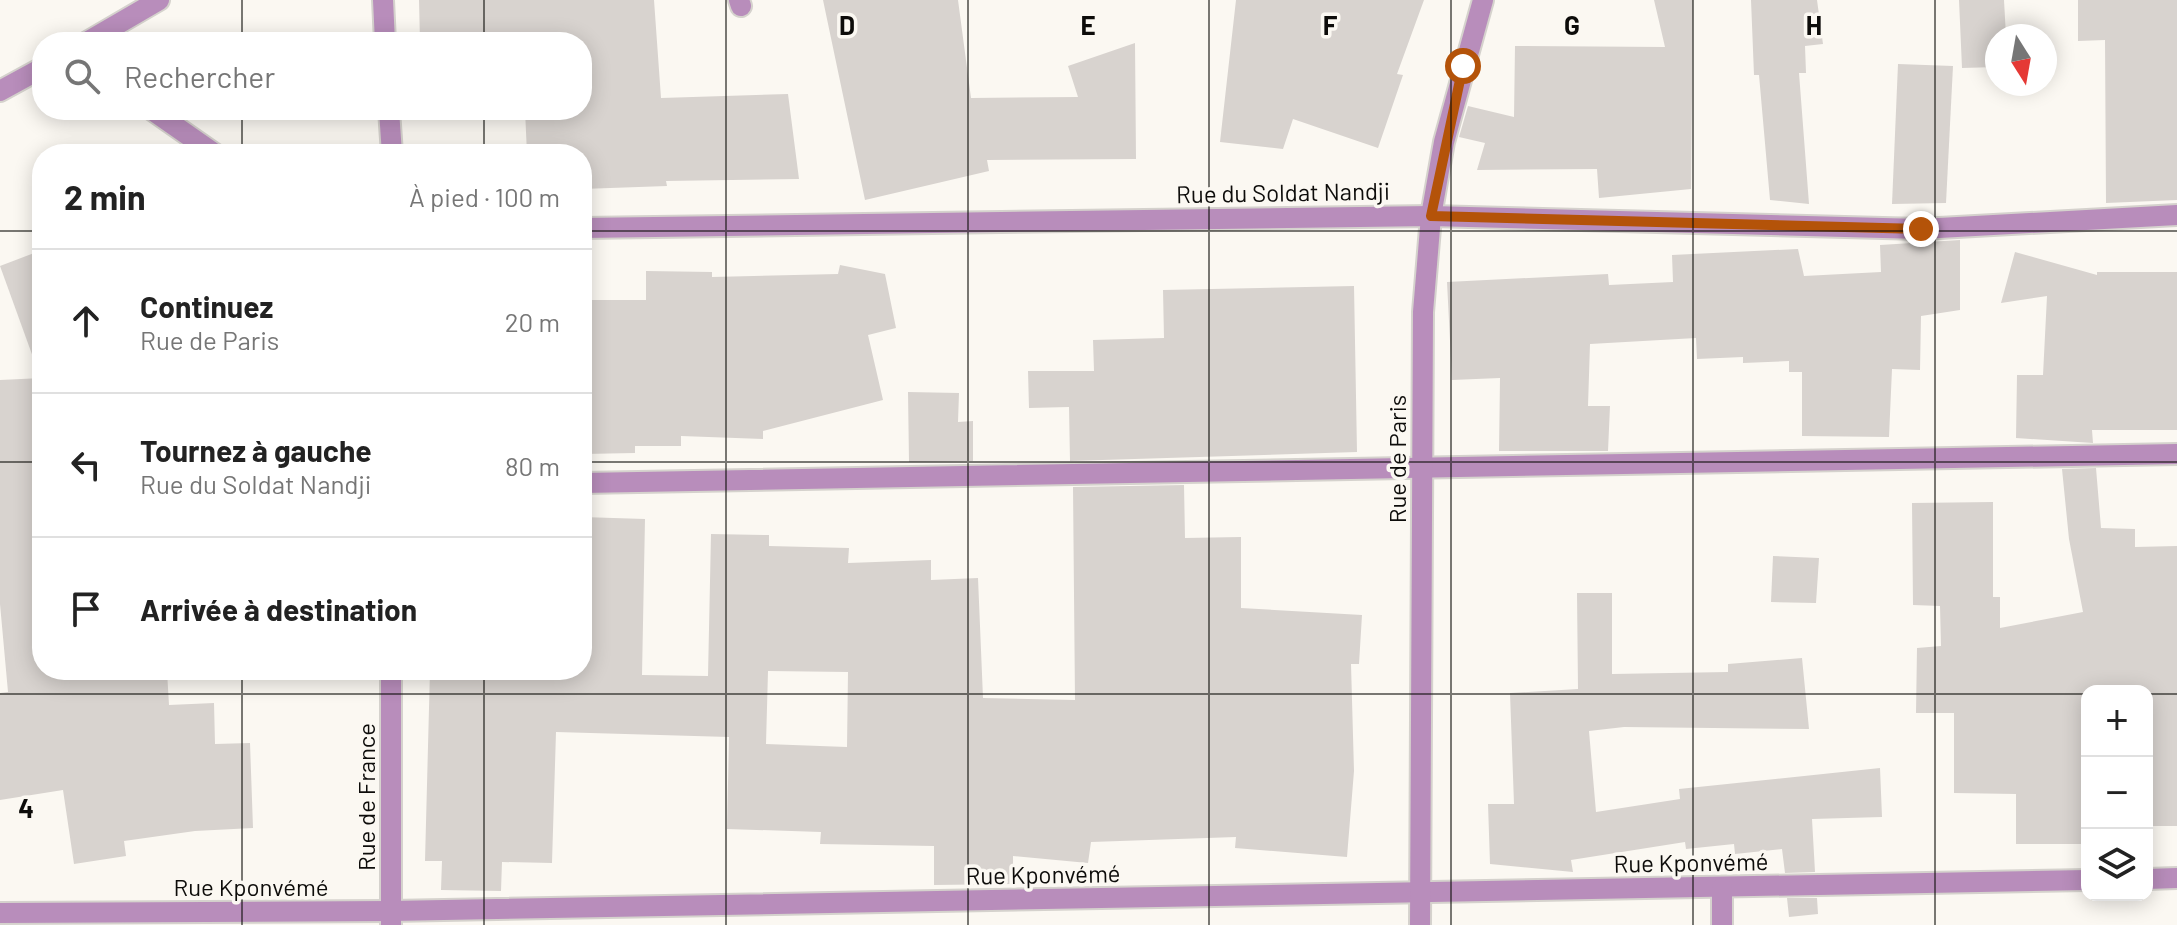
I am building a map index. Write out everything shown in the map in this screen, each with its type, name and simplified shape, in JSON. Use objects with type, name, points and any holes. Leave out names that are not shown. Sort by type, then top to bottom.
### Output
[{"type":"street","points":[[104,32],[159,0]]},
{"type":"street","points":[[383,0],[385,32]]},
{"type":"street","name":"Rue de Paris","points":[[1420,925],[1423,312],[1431,216],[1444,142],[1483,0]]},
{"type":"street","points":[[0,91],[32,73]]},
{"type":"street","points":[[166,120],[201,144]]},
{"type":"street","points":[[390,120],[391,144]]},
{"type":"street","name":"Rue du Soldat Nandji","points":[[592,228],[1431,216],[1921,229],[2177,215]]},
{"type":"street","points":[[592,483],[2177,454]]},
{"type":"street","name":"Rue de France","points":[[391,680],[391,918]]},
{"type":"street","points":[[2153,879],[2177,878]]},
{"type":"street","name":"Rue Kponvémé","points":[[0,913],[391,918],[2081,880]]},
{"type":"street","points":[[1722,888],[1722,925]]},
{"type":"building","points":[[419,0],[654,0],[661,98],[788,94],[799,179],[666,181],[667,186],[592,189],[592,144],[527,144],[525,120],[592,120],[592,32],[420,32]]},
{"type":"building","points":[[823,0],[958,0],[971,98],[1078,97],[1068,66],[1135,43],[1136,159],[987,160],[989,171],[865,200]]},
{"type":"building","points":[[1236,0],[1424,0],[1397,74],[1403,75],[1378,148],[1293,119],[1283,149],[1220,142]]},
{"type":"building","points":[[1654,0],[1693,0],[1691,189],[1599,198],[1597,169],[1477,170],[1485,143],[1459,137],[1468,106],[1514,117],[1515,46],[1665,47]]},
{"type":"building","points":[[1751,0],[1817,0],[1823,44],[1805,46],[1806,73],[1799,73],[1809,204],[1770,200],[1759,75],[1754,75]]},
{"type":"building","points":[[1959,0],[2004,0],[2005,24],[1985,24],[1985,67],[1962,68]]},
{"type":"building","points":[[2078,0],[2177,0],[2177,200],[2106,203],[2105,40],[2078,41]]},
{"type":"building","points":[[1898,64],[1953,66],[1946,203],[1892,204]]},
{"type":"building","points":[[1960,240],[1960,310],[1921,316],[1920,370],[1892,369],[1889,437],[1802,436],[1802,372],[1789,372],[1789,361],[1743,363],[1743,357],[1697,359],[1696,338],[1590,344],[1588,406],[1610,406],[1608,451],[1499,451],[1500,378],[1452,380],[1447,282],[1608,274],[1609,285],[1673,282],[1672,255],[1798,249],[1804,276],[1881,272],[1880,245]]},
{"type":"building","points":[[2015,252],[2097,275],[2097,272],[2177,272],[2177,430],[2092,430],[2093,443],[2016,438],[2017,375],[2043,375],[2047,296],[2001,303]]},
{"type":"building","points":[[32,254],[32,354],[0,266]]},
{"type":"building","points":[[840,265],[885,274],[896,328],[868,335],[883,400],[763,431],[763,439],[681,436],[681,446],[635,446],[635,453],[592,454],[592,300],[646,300],[646,271],[712,272],[712,277],[838,274]]},
{"type":"building","points":[[1354,286],[1357,452],[1070,461],[1069,407],[1029,408],[1028,371],[1094,371],[1093,340],[1164,338],[1163,290]]},
{"type":"building","points":[[32,378],[32,680],[168,680],[169,705],[214,703],[215,744],[250,743],[253,828],[195,831],[124,841],[126,856],[74,864],[63,790],[0,800],[0,693],[8,692],[0,604],[0,380]]},
{"type":"building","points":[[908,392],[959,393],[958,422],[973,421],[973,461],[909,462]]},
{"type":"building","points":[[2096,468],[2101,528],[2135,529],[2135,547],[2177,546],[2177,826],[2153,826],[2153,685],[2081,685],[2081,844],[2016,844],[2016,794],[1954,793],[1954,713],[1916,713],[1917,648],[1941,646],[1940,606],[1913,605],[1912,503],[1993,502],[1993,597],[2000,597],[2000,628],[2083,612],[2069,539],[2062,469]]},
{"type":"building","points":[[1184,485],[1185,538],[1241,537],[1241,608],[1362,615],[1359,664],[1351,664],[1354,771],[1347,857],[1235,848],[1236,837],[1091,842],[1088,863],[1013,856],[1013,884],[934,885],[934,846],[820,844],[821,832],[727,829],[729,737],[556,732],[552,863],[502,862],[501,891],[441,890],[442,861],[425,861],[430,680],[592,680],[592,517],[645,519],[642,675],[708,676],[711,534],[769,535],[769,546],[849,548],[848,563],[931,560],[931,580],[978,578],[983,698],[1075,700],[1073,487]],"holes":[[[768,671],[848,672],[847,747],[766,744]]]},
{"type":"building","points":[[1773,556],[1819,558],[1816,603],[1771,602]]},
{"type":"building","points":[[1577,593],[1612,593],[1612,674],[1728,672],[1728,664],[1802,658],[1809,729],[1624,727],[1589,731],[1596,812],[1680,799],[1679,789],[1880,768],[1882,817],[1812,819],[1815,872],[1785,873],[1782,849],[1735,854],[1734,844],[1686,849],[1685,842],[1571,860],[1573,872],[1490,864],[1488,804],[1514,804],[1510,693],[1578,689]]},
{"type":"building","points":[[1787,898],[1817,898],[1818,914],[1789,917]]},
{"type":"route","points":[[1463,66],[1444,142],[1431,216],[1921,229]]}]
